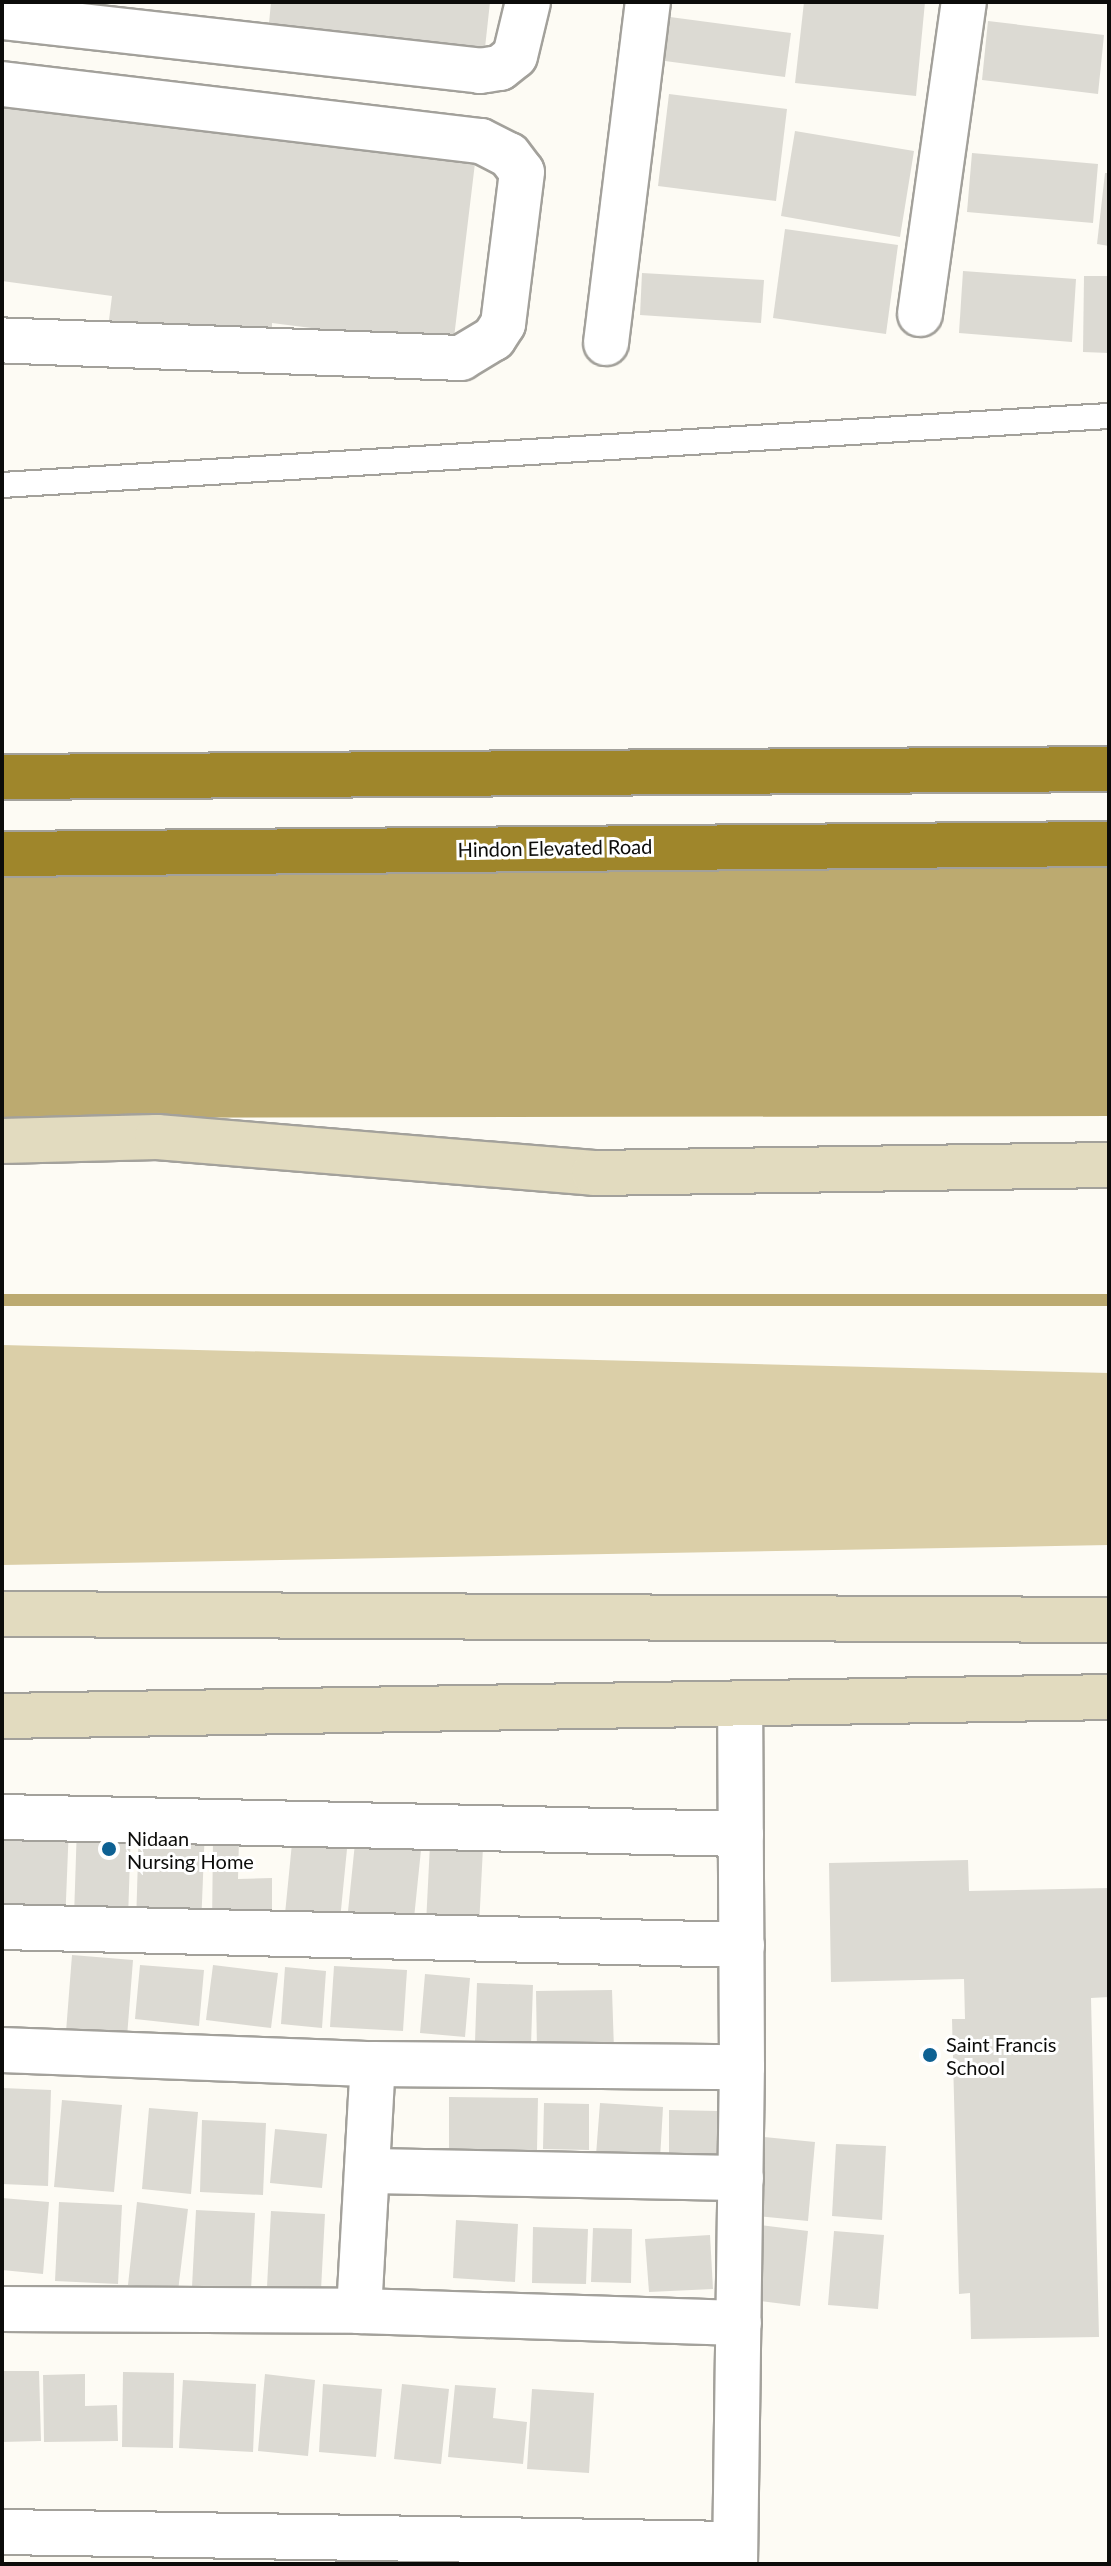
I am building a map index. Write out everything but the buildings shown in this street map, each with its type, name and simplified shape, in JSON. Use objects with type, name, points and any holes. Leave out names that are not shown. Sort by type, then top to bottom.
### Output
[{"type":"highway","points":[[2,777],[1109,769]]},
{"type":"highway","name":"Hindon Elevated Road","points":[[2,854],[1109,844]]},
{"type":"street","points":[[2,17],[480,71],[500,68],[515,56],[528,2]]},
{"type":"street","points":[[606,343],[648,2]]},
{"type":"street","points":[[920,314],[964,2]]},
{"type":"street","points":[[2,84],[481,141],[509,155],[522,172],[503,324],[494,338],[461,358],[2,340]]},
{"type":"street","points":[[2,1141],[157,1137],[594,1173],[1109,1165]]},
{"type":"street","points":[[2,1614],[1109,1620]]},
{"type":"street","points":[[2,1716],[1109,1697]]},
{"type":"street","points":[[2,2532],[735,2554],[742,2067],[740,1703]]},
{"type":"street","points":[[2,1817],[741,1834]]},
{"type":"street","points":[[2,1927],[742,1945]]},
{"type":"street","points":[[2,2050],[373,2064],[742,2067]]},
{"type":"street","points":[[359,2311],[373,2064]]},
{"type":"street","points":[[367,2171],[741,2178]]},
{"type":"street","points":[[2,2309],[359,2311],[739,2323]]},
{"type":"lane","points":[[2,485],[1109,416]]},
{"type":"shaded area","points":[[1109,833],[1109,1116],[2,1118],[2,839]]},
{"type":"shaded area","points":[[2,1345],[1109,1373],[1109,1545],[2,1565]]},
{"type":"waterway","points":[[2,1300],[1109,1300]]},
{"type":"place","name":"Nidaan Nursing Home","points":[[109,1849]]},
{"type":"place","name":"Saint Francis School","points":[[930,2055]]}]
